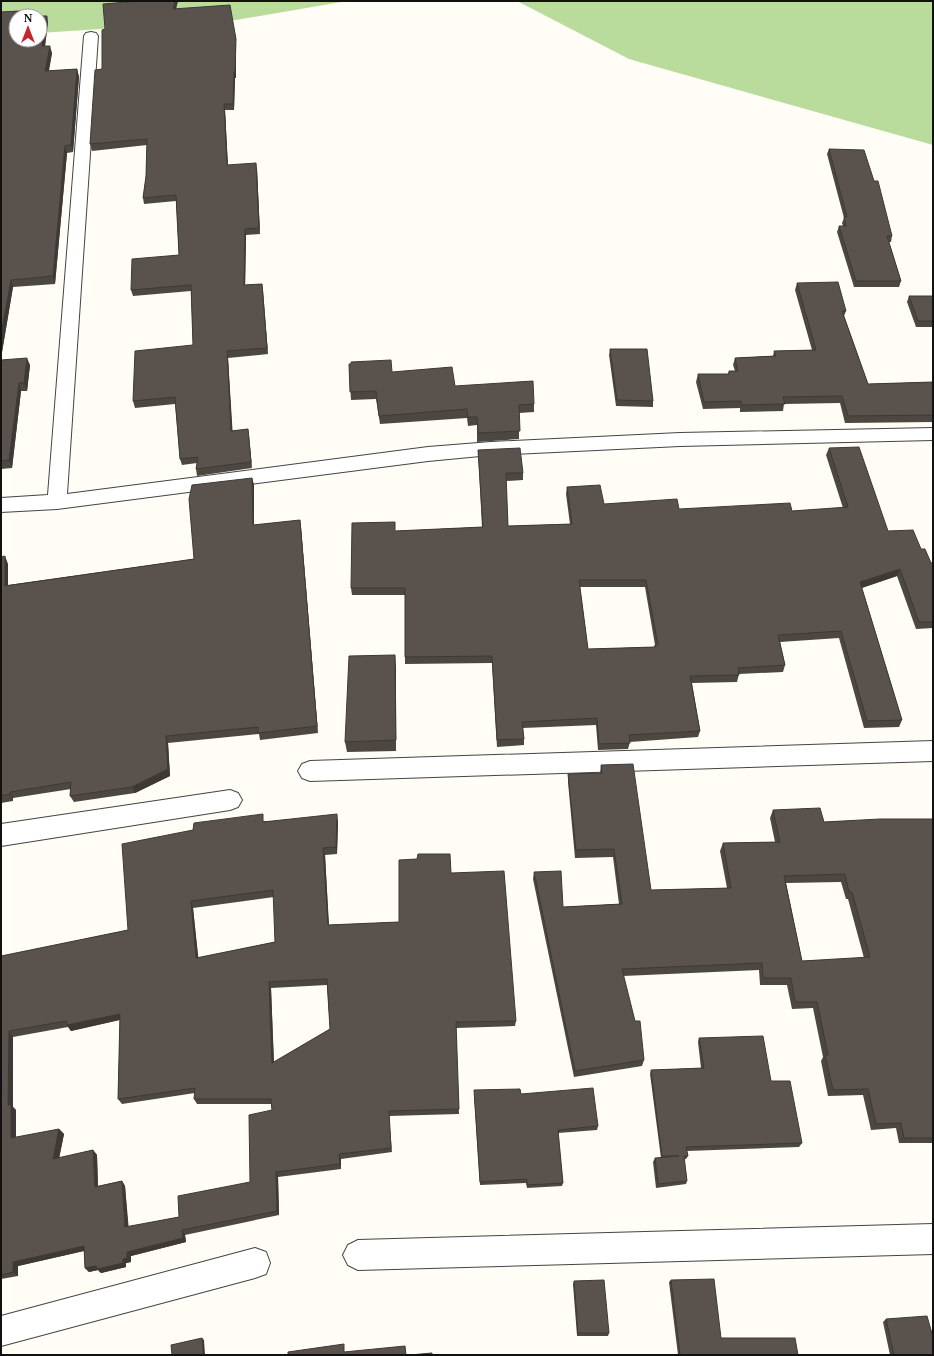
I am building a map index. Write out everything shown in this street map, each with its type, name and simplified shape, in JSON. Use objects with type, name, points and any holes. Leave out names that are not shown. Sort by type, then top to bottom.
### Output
[{"type":"street","points":[[57,502],[90,36]]},
{"type":"street","points":[[1,506],[57,502],[428,454],[486,448],[560,443],[933,434]]},
{"type":"street","points":[[310,771],[933,751]]},
{"type":"street","points":[[1,836],[230,800]]},
{"type":"street","points":[[358,1255],[933,1239]]},
{"type":"street","points":[[1,1330],[255,1263]]},
{"type":"green space","points":[[1,1],[347,1],[236,20],[48,32],[48,8],[8,8],[8,26],[1,35]]},
{"type":"green space","points":[[517,1],[933,1],[933,145],[629,59]]},
{"type":"building","points":[[139,1],[175,1],[173,9],[230,5],[236,39],[233,104],[224,104],[227,165],[256,163],[259,228],[245,229],[244,285],[262,284],[267,348],[227,351],[231,431],[248,429],[251,462],[196,469],[198,457],[180,459],[175,397],[133,401],[135,351],[193,345],[191,285],[131,290],[132,259],[179,255],[176,195],[143,198],[146,176],[147,139],[90,144],[95,70],[102,69],[102,30],[105,29],[103,4]]},
{"type":"building","points":[[1,12],[8,12],[8,48],[48,48],[48,46],[50,46],[45,71],[77,69],[71,145],[65,146],[53,276],[11,280],[1,335]]},
{"type":"building","points":[[829,149],[864,150],[874,181],[878,181],[892,236],[887,236],[901,281],[856,281],[839,226],[846,226],[844,217],[847,217]]},
{"type":"building","points":[[838,282],[846,311],[842,311],[868,384],[933,382],[933,415],[848,416],[842,396],[783,397],[785,404],[742,405],[741,401],[704,402],[698,374],[729,374],[729,371],[738,371],[735,358],[776,356],[774,351],[816,350],[797,283]]},
{"type":"building","points":[[909,296],[933,296],[933,321],[918,321]]},
{"type":"building","points":[[610,349],[647,349],[653,401],[617,400]]},
{"type":"building","points":[[27,358],[24,383],[19,383],[9,460],[1,461],[1,360]]},
{"type":"building","points":[[391,360],[392,372],[452,367],[455,386],[533,381],[534,404],[519,405],[520,431],[478,433],[477,417],[468,417],[467,409],[379,416],[376,391],[350,392],[349,364],[351,364],[351,362]]},
{"type":"building","points":[[859,447],[888,531],[913,530],[921,549],[925,549],[931,563],[933,563],[933,622],[919,622],[900,569],[860,582],[902,720],[867,721],[841,631],[778,635],[785,665],[738,668],[739,675],[690,676],[700,731],[629,735],[630,743],[599,744],[597,718],[522,722],[524,739],[497,740],[492,656],[405,657],[405,588],[351,588],[352,523],[395,522],[395,531],[483,527],[478,450],[520,448],[523,473],[506,473],[508,526],[572,524],[567,487],[600,485],[604,504],[677,499],[679,509],[790,503],[792,511],[848,507],[829,448]],"holes":[[[579,580],[646,580],[658,645],[655,645],[655,647],[588,649]]]},
{"type":"building","points":[[252,478],[253,525],[300,520],[317,726],[258,733],[258,727],[166,736],[168,769],[132,787],[70,796],[71,782],[10,792],[10,794],[1,796],[1,557],[5,556],[5,586],[194,559],[189,499],[192,485]]},
{"type":"building","points":[[395,655],[396,740],[345,742],[349,656]]},
{"type":"building","points":[[633,764],[651,890],[731,888],[723,843],[780,842],[773,810],[820,808],[824,822],[880,819],[933,819],[933,1138],[904,1138],[901,1123],[876,1124],[868,1089],[833,1090],[825,1055],[828,1055],[817,1002],[795,1002],[791,978],[763,978],[762,963],[622,969],[635,1021],[640,1021],[644,1060],[575,1071],[534,872],[561,871],[563,907],[622,904],[614,849],[576,850],[568,774],[602,773],[601,765]],"holes":[[[845,874],[849,892],[852,892],[870,957],[802,961],[784,876]]]},
{"type":"building","points":[[263,814],[263,822],[337,814],[336,847],[323,848],[328,925],[399,922],[399,860],[417,859],[418,854],[450,854],[451,873],[504,871],[516,1021],[456,1022],[459,1109],[389,1111],[391,1148],[339,1154],[340,1164],[276,1172],[277,1211],[182,1230],[183,1238],[127,1252],[127,1258],[123,1259],[123,1263],[97,1269],[96,1266],[85,1268],[84,1246],[13,1262],[13,1272],[1,1275],[1,956],[128,930],[122,844],[193,830],[194,823]],"holes":[[[273,890],[275,942],[196,958],[191,901]],[[327,979],[330,1029],[272,1063],[269,982]],[[120,1014],[118,1099],[195,1088],[194,1099],[271,1099],[272,1110],[249,1115],[250,1182],[178,1196],[179,1217],[125,1227],[122,1181],[95,1187],[93,1150],[53,1159],[59,1129],[11,1138],[11,1105],[8,1105],[9,1031],[66,1021],[67,1025]]]},
{"type":"building","points":[[763,1036],[771,1081],[790,1081],[802,1143],[686,1147],[688,1156],[684,1156],[687,1181],[658,1184],[655,1158],[679,1156],[662,1156],[651,1070],[704,1068],[699,1038]]},
{"type":"building","points":[[593,1088],[598,1126],[558,1130],[563,1183],[527,1185],[527,1179],[480,1182],[474,1090],[520,1089],[521,1094]]},
{"type":"building","points":[[714,1279],[721,1338],[795,1338],[798,1355],[680,1355],[671,1280]]},
{"type":"building","points":[[604,1280],[609,1333],[578,1333],[574,1281]]},
{"type":"building","points":[[927,1316],[933,1337],[933,1355],[894,1355],[886,1319]]},
{"type":"building","points":[[202,1338],[203,1355],[172,1355],[171,1345]]},
{"type":"building","points":[[344,1344],[344,1352],[405,1346],[406,1355],[288,1355],[288,1352]]},
{"type":"building","points":[[432,1353],[432,1355],[410,1355]]}]
